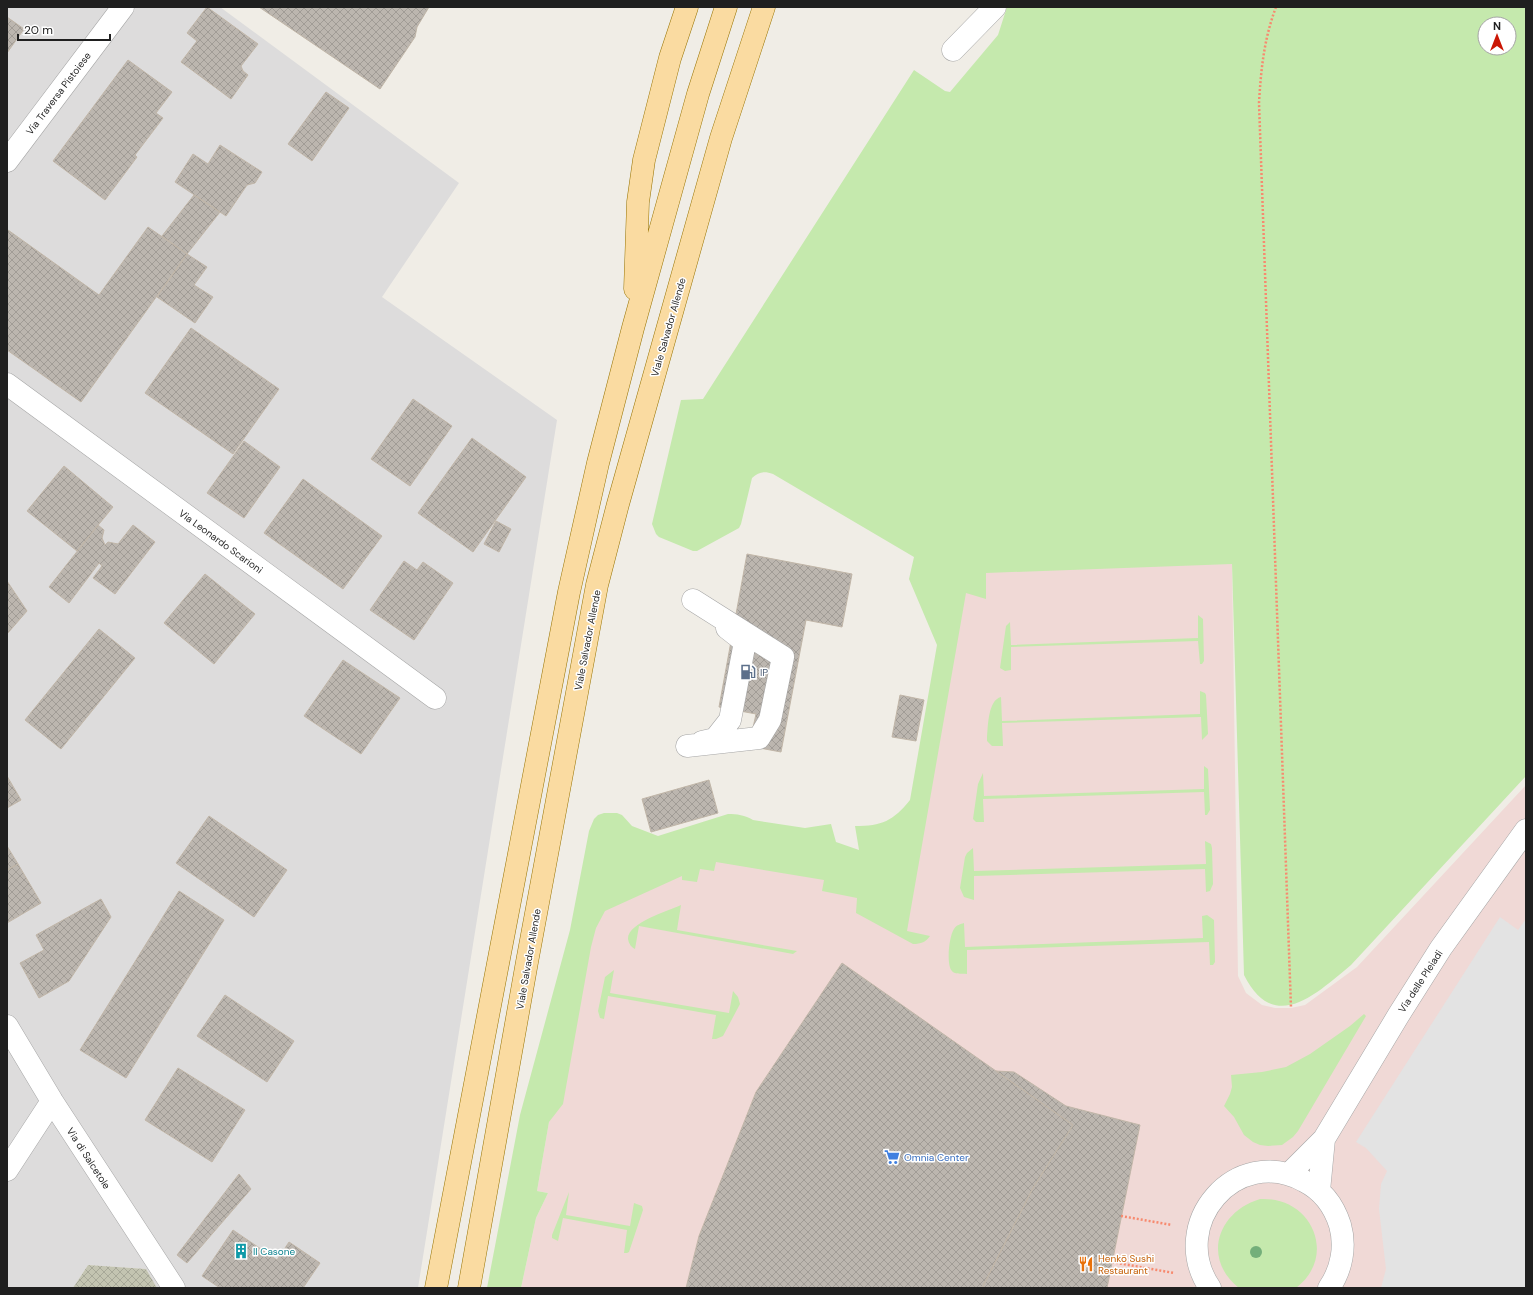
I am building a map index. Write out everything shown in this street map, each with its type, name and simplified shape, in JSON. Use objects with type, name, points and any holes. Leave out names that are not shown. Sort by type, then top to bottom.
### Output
[{"type":"main road","points":[[633,328],[640,181],[670,58],[687,7]]},
{"type":"main road","points":[[436,1288],[569,592],[598,463],[633,328],[698,94],[726,7]]},
{"type":"main road","name":"Viale Salvador Allende","points":[[469,1288],[527,962],[597,585],[618,504],[721,138],[764,7]]},
{"type":"street","name":"Via Traversa Pistoiese","points":[[7,160],[123,7]]},
{"type":"street","points":[[953,50],[995,7]]},
{"type":"street","name":"Via Leonardo Scarioni","points":[[7,384],[435,698]]},
{"type":"street","points":[[694,600],[783,657],[770,720],[759,738],[687,746],[715,739],[730,720],[745,642],[694,600]]},
{"type":"street","name":"Via delle Pleiadi","points":[[1289,1174],[1324,1139],[1441,948],[1526,830]]},
{"type":"street","name":"Via di Salcetole","points":[[7,1026],[52,1101],[174,1288]]},
{"type":"street","points":[[7,1170],[52,1101]]},
{"type":"street","name":"Via delle Pleiadi","points":[[1319,1191],[1324,1139]]},
{"type":"street","points":[[1210,1288],[1203,1277],[1196,1253],[1198,1228],[1208,1205],[1215,1195],[1225,1187],[1246,1176],[1268,1172],[1289,1174],[1310,1184],[1319,1191],[1334,1210],[1342,1238],[1343,1255],[1336,1277],[1329,1288]]},
{"type":"path","points":[[1276,7],[1269,26],[1262,60],[1259,103],[1291,1008]]},
{"type":"path","points":[[1121,1216],[1178,1226]]},
{"type":"path","points":[[1112,1262],[1181,1274]]},
{"type":"shaded area","points":[[7,7],[220,7],[459,183],[382,297],[557,420],[418,1288],[157,1288],[146,1269],[88,1265],[73,1288],[7,1288]]},
{"type":"shaded area","points":[[970,559],[985,566],[1232,564],[1238,976],[1246,993],[1262,1005],[1275,1008],[1291,1008],[1305,1005],[1357,967],[1526,785],[1526,1288],[521,1288],[536,1218],[548,1193],[537,1191],[549,1122],[593,917],[739,822],[885,910]]},
{"type":"shaded area","points":[[1500,917],[1518,930],[1526,919],[1526,1288],[1381,1288],[1386,1269],[1379,1209],[1381,1184],[1387,1171],[1366,1148],[1356,1142]]},
{"type":"shaded area","points":[[88,1265],[146,1269],[157,1288],[73,1288]]},
{"type":"green space","points":[[1007,7],[1526,7],[1526,776],[1351,965],[1310,997],[1296,1003],[1282,1006],[1268,1003],[1256,993],[1244,975],[1232,564],[986,573],[986,599],[966,593],[907,931],[930,936],[923,942],[913,944],[856,913],[857,898],[822,891],[824,880],[716,862],[714,871],[700,869],[697,882],[682,880],[682,876],[605,911],[596,928],[591,947],[563,1104],[549,1122],[537,1191],[548,1193],[536,1218],[521,1288],[487,1288],[520,1115],[570,930],[589,831],[594,819],[598,815],[604,813],[617,813],[622,815],[632,826],[658,836],[728,814],[741,815],[753,820],[805,828],[831,824],[836,842],[859,850],[855,826],[873,825],[886,821],[898,813],[910,800],[937,645],[909,579],[914,557],[773,474],[767,473],[759,473],[752,478],[739,528],[697,551],[693,551],[659,537],[656,534],[652,524],[681,400],[703,399],[914,70],[945,91],[950,92],[998,35]]},
{"type":"green space","points":[[1198,615],[1203,619],[1204,661],[1202,664],[1200,664],[1198,641],[1011,647],[1011,670],[1005,671],[1000,668],[1006,626],[1010,622],[1011,645],[1198,638]]},
{"type":"green space","points":[[1200,691],[1206,695],[1208,734],[1202,740],[1201,717],[1002,723],[1003,746],[992,746],[987,741],[988,721],[991,708],[993,703],[1001,697],[1002,721],[1200,714]]},
{"type":"green space","points":[[1204,766],[1208,769],[1210,810],[1207,815],[1205,815],[1204,792],[983,799],[984,822],[976,822],[973,819],[978,784],[983,773],[984,796],[1204,789]]},
{"type":"green space","points":[[1205,841],[1211,844],[1212,848],[1213,884],[1210,891],[1206,892],[1205,869],[974,876],[974,900],[964,897],[960,888],[965,857],[973,848],[974,871],[1206,864]]},
{"type":"green space","points":[[681,905],[677,930],[797,951],[793,954],[639,926],[635,949],[631,946],[628,939],[629,933],[634,928],[649,918]]},
{"type":"green space","points":[[1207,915],[1214,920],[1215,962],[1213,965],[1210,965],[1209,942],[967,950],[967,974],[953,972],[949,963],[949,950],[952,933],[956,927],[964,923],[965,947],[1203,938],[1202,916]]},
{"type":"green space","points":[[614,970],[610,993],[729,1013],[733,991],[738,997],[740,1004],[723,1036],[716,1039],[712,1039],[716,1015],[608,996],[604,1019],[600,1018],[598,1011],[605,977]]},
{"type":"green space","points":[[1364,1014],[1366,1016],[1293,1137],[1282,1145],[1268,1146],[1253,1142],[1244,1135],[1234,1117],[1224,1106],[1232,1087],[1231,1075],[1262,1072],[1286,1067],[1310,1054],[1350,1026]]},
{"type":"green space","points":[[569,1192],[566,1215],[630,1226],[634,1203],[642,1206],[643,1210],[629,1252],[624,1253],[627,1230],[563,1218],[558,1241],[552,1238]]},
{"type":"green space","points":[[1260,1199],[1278,1201],[1293,1207],[1305,1217],[1313,1230],[1317,1245],[1315,1260],[1309,1275],[1296,1288],[1239,1288],[1228,1276],[1221,1264],[1218,1251],[1220,1238],[1225,1225],[1233,1214],[1245,1205]]},
{"type":"building","points":[[207,7],[258,44],[241,66],[243,71],[248,75],[231,99],[181,62],[197,41],[187,33]]},
{"type":"building","points":[[259,7],[429,7],[417,27],[415,37],[380,89]]},
{"type":"building","points":[[7,17],[24,29],[7,53]]},
{"type":"building","points":[[128,60],[172,92],[156,113],[163,118],[135,155],[137,157],[105,200],[53,161]]},
{"type":"building","points":[[326,92],[349,108],[312,161],[288,144]]},
{"type":"building","points":[[220,145],[262,172],[255,183],[247,185],[226,216],[175,182],[193,154],[208,164]]},
{"type":"building","points":[[194,195],[220,212],[187,254],[162,236]]},
{"type":"building","points":[[148,227],[187,254],[81,402],[7,350],[7,232],[8,230],[99,295]]},
{"type":"building","points":[[187,254],[207,267],[194,285],[213,297],[195,323],[157,297]]},
{"type":"building","points":[[191,328],[279,389],[233,454],[145,393]]},
{"type":"building","points":[[413,399],[452,426],[410,486],[371,459]]},
{"type":"building","points":[[472,438],[526,477],[473,552],[418,513]]},
{"type":"building","points":[[244,441],[280,467],[244,518],[207,493]]},
{"type":"building","points":[[64,466],[113,507],[77,551],[27,511]]},
{"type":"building","points":[[303,479],[382,536],[343,589],[264,533]]},
{"type":"building","points":[[496,521],[511,529],[499,552],[484,544]]},
{"type":"building","points":[[98,525],[104,530],[102,538],[105,545],[108,542],[118,544],[133,525],[155,542],[115,594],[93,578],[102,566],[99,563],[69,603],[49,587]]},
{"type":"building","points":[[747,554],[852,574],[842,627],[806,620],[781,752],[749,746],[756,714],[719,707]]},
{"type":"building","points":[[404,561],[417,570],[423,562],[453,583],[414,640],[370,610]]},
{"type":"building","points":[[205,574],[255,614],[214,664],[164,623]]},
{"type":"building","points":[[7,581],[27,611],[7,634]]},
{"type":"building","points":[[99,629],[135,658],[61,749],[25,720]]},
{"type":"building","points":[[343,660],[400,698],[361,754],[304,716]]},
{"type":"building","points":[[900,695],[924,700],[916,741],[892,737]]},
{"type":"building","points":[[7,776],[21,800],[7,808]]},
{"type":"building","points":[[709,780],[718,813],[651,832],[642,799]]},
{"type":"building","points":[[209,816],[287,870],[254,917],[176,863]]},
{"type":"building","points":[[7,846],[18,864],[7,870]]},
{"type":"building","points":[[18,864],[41,903],[7,923],[7,870]]},
{"type":"building","points":[[179,891],[224,920],[126,1078],[80,1050]]},
{"type":"building","points":[[101,899],[111,917],[69,981],[39,998],[20,963],[44,950],[36,935]]},
{"type":"building","name":"Omnia Center","points":[[842,963],[1073,1125],[1033,1188],[982,1288],[686,1288],[699,1236],[756,1092]]},
{"type":"building","points":[[225,995],[294,1041],[267,1082],[197,1036]]},
{"type":"building","points":[[178,1068],[245,1110],[212,1162],[145,1120]]},
{"type":"building","points":[[996,1071],[1014,1072],[1066,1106],[1140,1125],[1107,1288],[982,1288],[1033,1188],[1073,1125]]},
{"type":"building","points":[[239,1174],[251,1189],[187,1263],[177,1255]]},
{"type":"building","name":"Il Casone","points":[[233,1230],[277,1260],[289,1242],[320,1263],[303,1288],[220,1288],[202,1276]]},
{"type":"place","name":"IP","points":[[748,672]]},
{"type":"place","name":"Omnia Center","points":[[892,1157]]},
{"type":"place","name":"Il Casone","points":[[241,1251]]},
{"type":"place","name":"Henkō Sushi Restaurant","points":[[1086,1264]]}]
